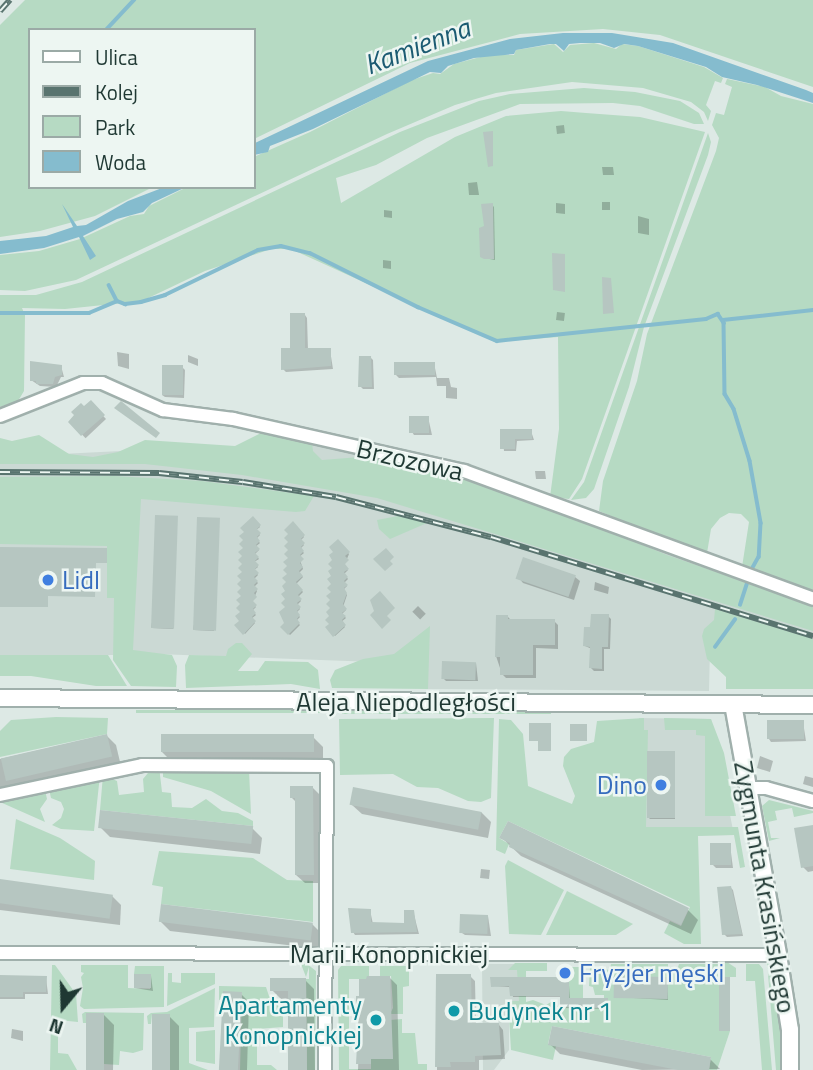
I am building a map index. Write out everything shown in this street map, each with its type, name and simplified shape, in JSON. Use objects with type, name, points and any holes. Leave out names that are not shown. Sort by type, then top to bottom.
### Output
[{"type":"street","name":"Brzozowa","points":[[0,416],[83,383],[102,383],[163,410],[233,419],[464,471],[509,485],[751,579],[813,599]]},
{"type":"street","name":"Aleja Niepodległości","points":[[0,698],[813,705]]},
{"type":"street","name":"Zygmunta Krasińskiego","points":[[733,704],[779,955],[790,1030],[790,1070]]},
{"type":"street","points":[[0,795],[142,765],[327,766],[325,1070]]},
{"type":"street","points":[[747,788],[766,788],[813,801]]},
{"type":"street","name":"Marii Konopnickiej","points":[[0,953],[779,955]]},
{"type":"shaded area","points":[[315,442],[464,477],[813,606],[813,686],[710,647],[709,691],[428,689],[428,664],[131,653],[135,492],[0,483],[0,457],[121,451],[254,463]]},
{"type":"shaded area","points":[[0,542],[122,542],[122,655],[0,655]]},
{"type":"shaded area","points":[[639,718],[711,719],[734,835],[639,836]]},
{"type":"shaded area","points":[[482,964],[521,964],[521,1004],[509,1005],[509,1050],[494,1070],[483,1070]]},
{"type":"green space","points":[[25,0],[813,0],[813,87],[660,35],[603,29],[520,34],[410,63],[256,138],[256,28],[28,28],[28,189],[149,189],[95,216],[40,231],[0,237],[0,25]]},
{"type":"green space","points":[[594,43],[616,49],[622,44],[638,46],[704,67],[723,78],[721,83],[715,81],[706,105],[711,111],[708,121],[704,112],[691,102],[643,88],[572,82],[496,93],[455,105],[387,134],[76,280],[25,291],[0,290],[0,255],[39,251],[80,239],[130,216],[144,214],[149,206],[183,189],[256,189],[256,156],[412,80],[433,73],[440,74],[454,64],[488,55],[514,55],[516,50],[554,44],[563,52],[570,45]]},
{"type":"green space","points":[[727,79],[765,87],[781,96],[813,104],[813,592],[766,580],[742,567],[749,522],[741,514],[729,513],[720,518],[711,529],[707,553],[703,555],[599,511],[603,481],[637,381],[647,334],[716,151],[719,138],[712,125],[716,113],[724,115],[732,87],[725,84]]},
{"type":"green space","points":[[584,88],[635,92],[680,101],[699,113],[704,124],[694,124],[640,106],[613,103],[520,104],[427,138],[376,165],[336,178],[341,203],[455,137],[506,116],[561,111],[640,117],[705,132],[582,479],[569,499],[550,497],[559,429],[558,337],[495,342],[291,249],[271,249],[205,271],[142,301],[65,309],[22,308],[25,315],[24,391],[18,401],[0,407],[0,295],[36,295],[82,282],[400,132],[479,101],[510,94]]},
{"type":"green space","points":[[708,133],[711,142],[708,155],[644,327],[629,387],[594,489],[586,498],[571,500],[584,482]]},
{"type":"green space","points":[[263,432],[312,443],[313,451],[322,460],[360,457],[374,459],[470,481],[560,511],[667,555],[813,605],[813,631],[377,498],[242,475],[145,464],[0,464],[0,438],[12,441],[39,435],[69,454],[93,457],[118,452],[145,440],[235,446]]},
{"type":"green space","points":[[114,476],[202,481],[314,496],[305,511],[296,512],[141,499],[133,650],[172,655],[177,666],[176,687],[131,686],[113,660],[114,598],[107,598],[107,546],[0,544],[0,477]]},
{"type":"green space","points":[[398,516],[427,523],[390,539],[379,529],[377,520]]},
{"type":"green space","points":[[715,609],[813,639],[813,689],[726,689],[726,677],[707,659],[702,636],[704,629],[714,620]]},
{"type":"green space","points":[[430,626],[428,689],[332,688],[330,680],[335,670],[363,659],[394,654]]},
{"type":"green space","points":[[236,643],[242,643],[252,654],[238,671],[258,671],[265,661],[308,662],[318,670],[320,689],[291,684],[186,688],[185,665],[189,655],[226,656],[228,649]]},
{"type":"green space","points":[[0,655],[108,655],[127,686],[96,686],[31,676],[0,676]]},
{"type":"green space","points":[[136,710],[332,710],[332,713],[136,713]]},
{"type":"green space","points":[[342,710],[551,711],[551,714],[342,714]]},
{"type":"green space","points":[[108,718],[107,734],[0,757],[0,731],[11,720]]},
{"type":"green space","points":[[494,718],[491,798],[481,802],[468,801],[438,788],[417,787],[393,774],[340,775],[339,719]]},
{"type":"green space","points":[[644,718],[644,730],[648,730],[646,827],[738,827],[745,867],[740,868],[734,835],[698,836],[701,944],[684,944],[664,933],[670,921],[681,926],[690,907],[508,821],[499,838],[509,844],[505,854],[496,850],[499,719],[511,720],[523,734],[528,786],[572,804],[575,796],[563,766],[564,757],[571,749],[594,742],[597,721]]},
{"type":"green space","points":[[664,718],[711,719],[724,753],[736,816],[705,816],[705,736],[696,735],[696,730],[665,730]]},
{"type":"green space","points":[[159,766],[162,792],[171,793],[172,807],[192,808],[206,799],[222,811],[238,813],[253,821],[253,826],[100,810],[103,775],[117,781],[119,795],[144,792],[143,779],[153,767]]},
{"type":"green space","points":[[163,767],[249,770],[251,814],[211,791],[163,777]]},
{"type":"green space","points":[[100,775],[94,831],[61,829],[52,825],[61,818],[64,809],[61,802],[51,798],[49,789]]},
{"type":"green space","points":[[45,790],[47,799],[40,809],[45,822],[0,802]]},
{"type":"green space","points":[[769,800],[813,813],[794,817],[792,808],[775,811],[777,820],[768,822],[771,838],[780,838],[769,841],[762,806]]},
{"type":"green space","points":[[16,819],[60,838],[95,861],[94,880],[10,869]]},
{"type":"green space","points":[[159,851],[253,858],[287,880],[313,881],[313,922],[161,904],[163,887],[152,885]]},
{"type":"green space","points":[[508,860],[564,890],[541,935],[509,934],[505,866]]},
{"type":"green space","points":[[567,891],[633,924],[616,935],[546,935]]},
{"type":"green space","points":[[724,960],[736,968],[736,977],[719,977],[719,1030],[730,1031],[717,1070],[709,1070],[711,1057],[552,1026],[548,1044],[556,1046],[553,1060],[511,1050],[508,1001],[519,1001],[517,970],[508,970],[515,963],[547,963],[547,971],[526,971],[526,1002],[533,1000],[546,1005],[551,1002],[560,1007],[569,1007],[569,969],[565,967],[583,967],[583,1007],[599,1008],[608,1001],[604,1000],[604,995],[595,995],[593,987],[589,986],[590,967],[610,970],[611,964],[668,964],[668,967],[678,967],[679,964],[720,964]]},
{"type":"green space","points":[[767,962],[774,969],[782,1026],[783,1070],[776,1070]]},
{"type":"green space","points":[[301,964],[307,964],[316,971],[315,1070],[307,1070],[306,979],[309,979],[309,967],[306,977]]},
{"type":"green space","points":[[746,964],[759,964],[763,969],[772,1070],[762,1070],[755,981],[746,981]]},
{"type":"green space","points":[[52,965],[55,965],[76,994],[78,1022],[58,1020],[58,1053],[68,1054],[77,1070],[50,1070]]},
{"type":"green space","points":[[81,965],[128,965],[128,988],[150,989],[151,975],[134,974],[135,966],[164,966],[164,1007],[84,1009],[80,1006],[83,988],[81,977],[84,973],[81,972]]},
{"type":"green space","points":[[341,966],[369,966],[369,979],[349,979],[349,1069],[371,1069],[371,1059],[393,1059],[390,1020],[402,1019],[402,1033],[415,1033],[418,1064],[427,1064],[427,1070],[339,1070],[338,970]]},
{"type":"green space","points":[[380,966],[409,966],[409,986],[403,987],[403,1014],[390,1014],[393,1008],[391,976],[380,976]]},
{"type":"green space","points":[[168,973],[172,973],[172,982],[181,983],[181,973],[215,973],[215,984],[167,1006]]},
{"type":"green space","points":[[219,986],[266,987],[269,996],[283,1005],[283,1027],[257,1029],[257,1065],[271,1065],[277,1070],[240,1070],[242,992],[219,1000]]},
{"type":"green space","points":[[215,988],[214,1027],[189,1028],[189,1063],[208,1070],[170,1070],[170,1014],[152,1014],[151,1024],[148,1024],[147,1016],[151,1013],[167,1012]]},
{"type":"green space","points":[[85,1012],[144,1013],[143,1050],[133,1053],[120,1051],[119,1065],[104,1064],[104,1013],[86,1013],[86,1023],[83,1023],[82,1014]]},
{"type":"green space","points":[[215,1030],[215,1064],[196,1061],[196,1032]]},
{"type":"water","points":[[563,33],[612,33],[673,43],[813,93],[813,103],[722,77],[706,67],[638,46],[624,44],[614,48],[600,43],[580,43],[569,44],[564,51],[556,44],[550,44],[516,50],[514,54],[474,58],[448,66],[441,73],[430,72],[313,129],[270,146],[268,152],[256,155],[256,143],[428,61],[510,39]]},
{"type":"water","points":[[159,189],[182,189],[152,203],[143,212],[117,219],[83,236],[96,256],[90,260],[79,237],[44,248],[0,254],[0,241],[46,236],[73,227],[62,204],[77,226],[86,225],[128,201]]},
{"type":"building","points":[[493,131],[493,166],[488,167],[483,132]]},
{"type":"building","points":[[493,203],[494,259],[484,259],[480,257],[479,228],[484,226],[481,204]]},
{"type":"building","points":[[552,253],[565,254],[565,292],[553,290]]},
{"type":"building","points":[[602,277],[611,278],[614,313],[603,314]]},
{"type":"building","points":[[290,313],[305,313],[305,348],[331,348],[331,366],[281,370],[281,348],[290,348]]},
{"type":"building","points":[[359,356],[371,356],[372,387],[358,387]]},
{"type":"building","points":[[30,361],[62,365],[62,375],[55,377],[53,384],[36,384],[36,381],[30,381]]},
{"type":"building","points":[[394,362],[435,362],[435,375],[394,375]]},
{"type":"building","points":[[162,365],[183,365],[183,395],[162,395]]},
{"type":"building","points":[[91,400],[105,415],[81,436],[68,422],[74,415],[71,412],[81,403],[84,406]]},
{"type":"building","points":[[121,401],[160,433],[156,438],[114,408]]},
{"type":"building","points":[[409,416],[429,416],[429,433],[409,433]]},
{"type":"building","points":[[500,429],[532,429],[532,439],[515,439],[515,449],[500,449]]},
{"type":"building","points":[[155,515],[178,516],[174,629],[151,628]]},
{"type":"building","points":[[253,516],[261,525],[257,529],[261,533],[257,537],[260,541],[256,545],[260,549],[255,553],[259,557],[255,561],[259,565],[255,569],[259,573],[254,577],[258,581],[254,585],[258,589],[254,593],[257,597],[253,601],[257,605],[253,609],[256,613],[252,617],[256,621],[243,635],[234,625],[239,621],[235,616],[240,612],[236,608],[240,604],[236,600],[241,596],[237,592],[241,588],[237,584],[241,580],[237,576],[242,572],[238,568],[242,564],[238,560],[242,556],[238,552],[243,548],[239,544],[243,540],[239,536],[244,532],[240,528]]},
{"type":"building","points":[[197,517],[220,518],[216,631],[193,630]]},
{"type":"building","points":[[293,521],[305,535],[301,539],[305,543],[301,547],[304,551],[300,555],[304,559],[300,563],[303,567],[299,571],[303,576],[296,582],[303,590],[298,595],[302,599],[297,603],[301,607],[297,611],[300,623],[288,635],[280,627],[284,623],[279,612],[285,607],[281,603],[285,599],[281,594],[285,591],[282,586],[286,582],[282,578],[287,574],[283,570],[287,566],[283,562],[288,558],[284,554],[288,550],[284,546],[288,542],[284,538],[288,534],[284,530]]},
{"type":"building","points":[[338,539],[350,552],[345,556],[349,560],[345,564],[349,569],[344,572],[348,577],[344,581],[348,585],[344,588],[347,593],[343,604],[347,609],[342,613],[346,616],[342,620],[346,625],[333,637],[325,627],[329,624],[325,620],[329,616],[326,612],[330,608],[326,604],[330,600],[326,596],[331,592],[327,588],[331,584],[327,579],[331,576],[328,571],[332,568],[328,564],[332,560],[329,555],[333,552],[329,547]]},
{"type":"building","name":"Lidl","points":[[0,547],[107,548],[107,563],[96,563],[95,597],[48,596],[48,607],[0,607]]},
{"type":"building","points":[[386,548],[394,557],[390,561],[393,564],[385,571],[373,559]]},
{"type":"building","points":[[523,557],[576,575],[568,597],[516,579]]},
{"type":"building","points":[[380,591],[395,608],[387,616],[391,620],[382,629],[370,615],[374,611],[370,600]]},
{"type":"building","points":[[591,614],[609,614],[608,647],[602,647],[602,669],[589,668],[590,647],[583,646],[584,627],[590,627]]},
{"type":"building","points":[[496,615],[508,615],[508,619],[555,619],[555,645],[533,645],[533,675],[500,675],[500,657],[495,657]]},
{"type":"building","points":[[442,661],[476,662],[475,680],[441,679]]},
{"type":"building","points":[[767,720],[804,720],[804,739],[767,739]]},
{"type":"building","points":[[529,723],[551,723],[551,751],[538,751],[538,741],[529,741]]},
{"type":"building","points":[[570,724],[587,724],[587,741],[570,741]]},
{"type":"building","points":[[107,734],[112,756],[6,781],[1,759]]},
{"type":"building","points":[[161,734],[314,734],[314,752],[161,752]]},
{"type":"building","name":"Dino","points":[[647,751],[675,751],[675,818],[647,818]]},
{"type":"building","points":[[290,786],[313,786],[314,875],[295,875],[295,798],[290,798]]},
{"type":"building","points":[[353,787],[482,812],[478,830],[350,805]]},
{"type":"building","points":[[100,810],[253,826],[251,844],[98,828]]},
{"type":"building","points":[[508,821],[689,908],[681,925],[509,847],[510,843],[499,838]]},
{"type":"building","points":[[813,825],[813,866],[801,868],[794,828]]},
{"type":"building","points":[[710,843],[731,843],[731,865],[710,865]]},
{"type":"building","points":[[0,879],[113,895],[110,919],[0,903]]},
{"type":"building","points":[[731,886],[742,934],[722,935],[717,887]]},
{"type":"building","points":[[161,904],[313,923],[311,941],[159,922]]},
{"type":"building","points":[[348,908],[371,909],[371,922],[404,923],[404,910],[414,910],[417,932],[351,933]]},
{"type":"building","points":[[460,914],[488,915],[487,934],[459,933]]},
{"type":"building","points":[[559,968],[569,969],[569,998],[608,998],[608,1008],[560,1007],[560,996],[510,996],[509,986],[491,987],[490,977],[559,977]]},
{"type":"building","points":[[134,974],[151,974],[151,988],[134,988]]},
{"type":"building","name":"Budynek nr 1","points":[[436,974],[471,974],[472,1023],[499,1023],[501,1055],[475,1056],[475,1062],[450,1062],[451,1067],[435,1067]]},
{"type":"building","points":[[0,975],[47,976],[46,992],[23,992],[23,997],[0,997]]},
{"type":"building","name":"Apartamenty Konopnickiej","points":[[367,976],[390,976],[393,1059],[371,1059],[371,1064],[356,1064],[359,1009],[356,1009],[356,996],[359,996],[359,979],[366,979]]},
{"type":"building","points":[[614,976],[668,977],[668,999],[614,998]]},
{"type":"building","points":[[719,977],[730,977],[730,1031],[719,1031]]},
{"type":"building","points":[[270,978],[306,978],[307,1070],[288,1070],[288,991],[270,991]]},
{"type":"building","points":[[223,991],[242,992],[238,1070],[219,1070]]},
{"type":"building","points":[[86,1013],[104,1013],[104,1070],[86,1070]]},
{"type":"building","points":[[152,1014],[170,1014],[170,1070],[152,1070]]},
{"type":"building","points":[[552,1026],[711,1057],[709,1070],[678,1070],[548,1045]]},
{"type":"waterway","points":[[108,28],[134,0]]},
{"type":"waterway","points":[[109,285],[117,301],[125,304],[141,302],[165,295],[258,250],[281,246],[310,253],[418,307],[497,341],[706,319],[718,314],[724,323],[725,394],[734,409],[750,461],[761,523],[759,557],[750,573]]},
{"type":"waterway","points":[[0,313],[89,313],[117,301]]},
{"type":"waterway","points":[[723,320],[813,310]]},
{"type":"waterway","points":[[740,605],[747,583]]},
{"type":"waterway","points":[[715,647],[735,619]]},
{"type":"railway","points":[[0,11],[10,0]]},
{"type":"railway","points":[[0,472],[159,473],[243,482],[336,497],[491,537],[813,636]]},
{"type":"place","name":"Lidl","points":[[48,580]]},
{"type":"place","name":"Dino","points":[[661,785]]},
{"type":"place","name":"Fryzjer męski","points":[[565,973]]},
{"type":"place","name":"Budynek nr 1","points":[[454,1011]]},
{"type":"place","name":"Apartamenty Konopnickiej","points":[[376,1020]]},
{"type":"water label","name":"Kamienna","points":[[417,46]]}]
